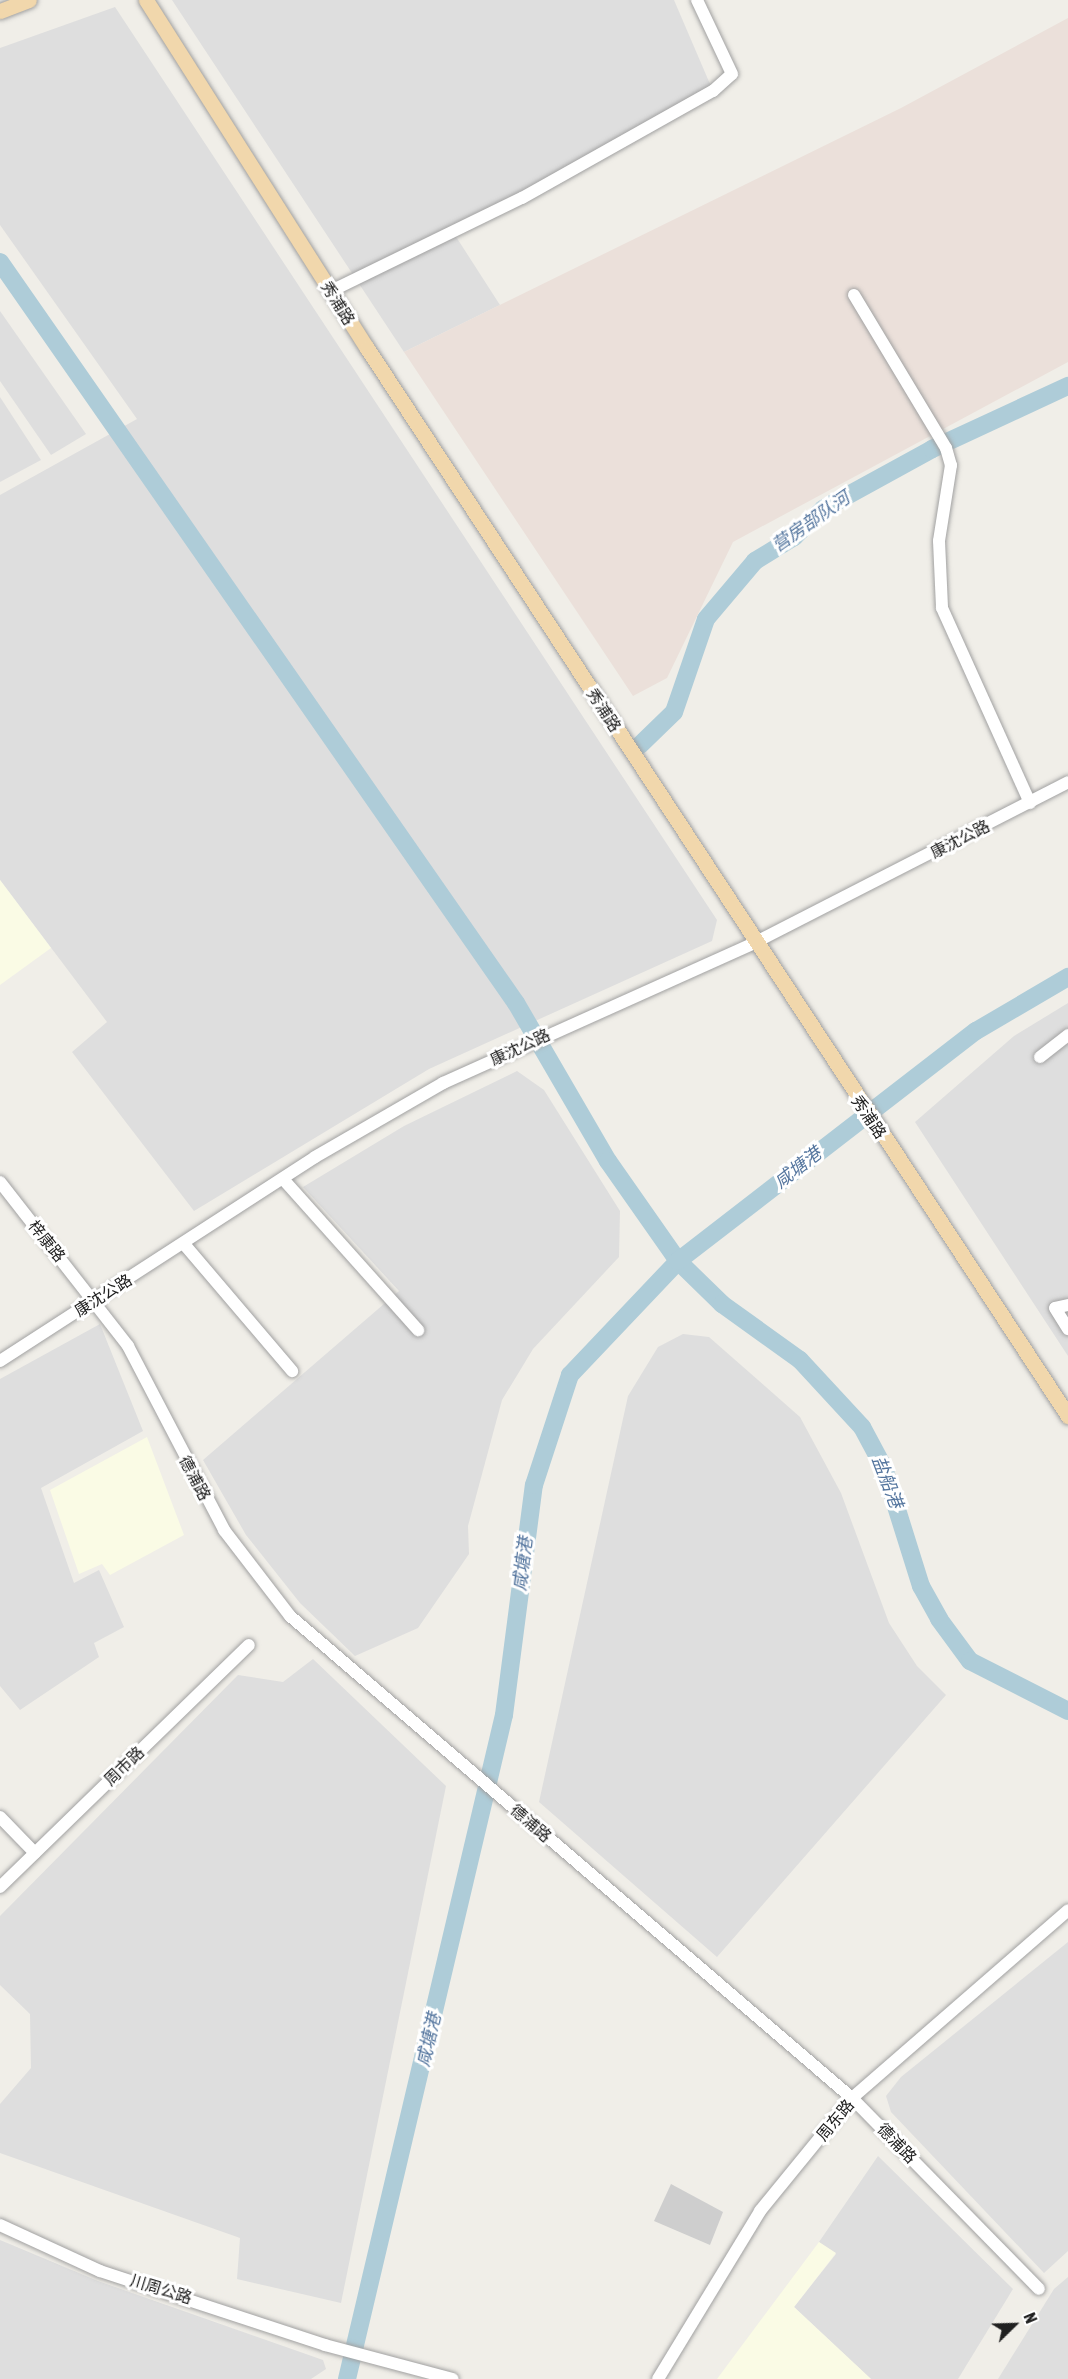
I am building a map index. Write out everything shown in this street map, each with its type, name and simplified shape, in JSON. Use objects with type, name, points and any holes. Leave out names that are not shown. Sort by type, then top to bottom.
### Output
[{"type":"main road","points":[[0,11],[29,0]]},
{"type":"main road","name":"秀浦路","points":[[146,0],[331,291],[754,943],[1068,1416]]},
{"type":"street","points":[[331,291],[522,198],[713,91],[732,74],[697,0]]},
{"type":"street","points":[[854,295],[943,443],[951,465],[939,541],[942,608],[1030,803]]},
{"type":"street","name":"康沈公路","points":[[0,1361],[283,1179],[443,1083],[754,943],[1068,782]]},
{"type":"street","points":[[1040,1057],[1068,1035]]},
{"type":"street","points":[[283,1179],[418,1330]]},
{"type":"street","name":"梓康路","points":[[0,1182],[94,1301]]},
{"type":"street","points":[[184,1244],[292,1371]]},
{"type":"street","name":"德浦路","points":[[94,1301],[128,1346],[192,1476],[260,1581],[305,1630],[852,2098],[1039,2289]]},
{"type":"street","points":[[1068,1305],[1055,1308],[1068,1329]]},
{"type":"street","name":"周市路","points":[[0,1887],[249,1645]]},
{"type":"street","points":[[0,1817],[35,1853]]},
{"type":"street","name":"周东路","points":[[658,2379],[760,2211],[852,2098],[1068,1910]]},
{"type":"street","name":"川周公路","points":[[0,2225],[76,2262],[325,2345],[453,2379]]},
{"type":"shaded area","points":[[172,0],[674,0],[713,91],[453,232],[500,305],[404,352]]},
{"type":"shaded area","points":[[115,7],[717,920],[712,941],[429,1069],[194,1211],[72,1052],[107,1022],[0,880],[0,495],[137,419],[0,225],[0,48]]},
{"type":"shaded area","points":[[1068,18],[1068,362],[733,542],[667,678],[633,696],[404,352],[901,108]]},
{"type":"shaded area","points":[[0,311],[86,434],[51,455],[0,381]]},
{"type":"shaded area","points":[[0,397],[41,460],[0,482]]},
{"type":"shaded area","points":[[0,880],[51,948],[0,985]]},
{"type":"shaded area","points":[[1068,1003],[1068,1356],[915,1122],[1014,1036]]},
{"type":"shaded area","points":[[517,1071],[544,1090],[620,1211],[619,1257],[533,1349],[502,1400],[468,1526],[469,1554],[418,1628],[355,1656],[300,1603],[246,1535],[203,1460],[399,1291],[303,1187],[404,1126]]},
{"type":"shaded area","points":[[100,1324],[143,1431],[41,1488],[74,1583],[99,1570],[124,1627],[94,1643],[99,1657],[20,1710],[0,1686],[0,1379]]},
{"type":"shaded area","points":[[683,1334],[709,1337],[800,1417],[841,1493],[889,1623],[917,1666],[946,1695],[717,1957],[539,1802],[628,1396],[658,1347]]},
{"type":"shaded area","points":[[147,1437],[184,1535],[110,1575],[102,1564],[79,1574],[50,1490]]},
{"type":"shaded area","points":[[313,1659],[446,1786],[341,2303],[237,2279],[240,2238],[0,2153],[0,2104],[31,2068],[30,2014],[0,1985],[0,1916],[238,1675],[283,1682]]},
{"type":"shaded area","points":[[1068,1942],[1068,2251],[1044,2273],[891,2112],[886,2096],[901,2077]]},
{"type":"shaded area","points":[[878,2156],[1013,2289],[958,2379],[871,2379],[794,2307],[836,2254],[819,2242]]},
{"type":"shaded area","points":[[671,2184],[723,2212],[710,2245],[654,2221]]},
{"type":"shaded area","points":[[0,2240],[98,2281],[323,2360],[326,2369],[311,2379],[0,2379]]},
{"type":"shaded area","points":[[819,2242],[836,2253],[794,2307],[871,2379],[717,2379]]},
{"type":"shaded area","points":[[1068,2277],[1068,2379],[998,2379],[1054,2289]]},
{"type":"waterway","name":"盐船港","points":[[0,262],[516,1003],[608,1161],[678,1261],[722,1304],[800,1360],[862,1427],[884,1468],[921,1586],[939,1619],[970,1661],[1068,1711]]},
{"type":"waterway","name":"营房部队河","points":[[640,745],[674,712],[706,619],[755,561],[794,537],[823,509],[932,449],[1068,386]]},
{"type":"waterway","name":"咸塘港","points":[[347,2379],[504,1715],[534,1485],[570,1375],[678,1261],[976,1031],[1068,977]]}]
